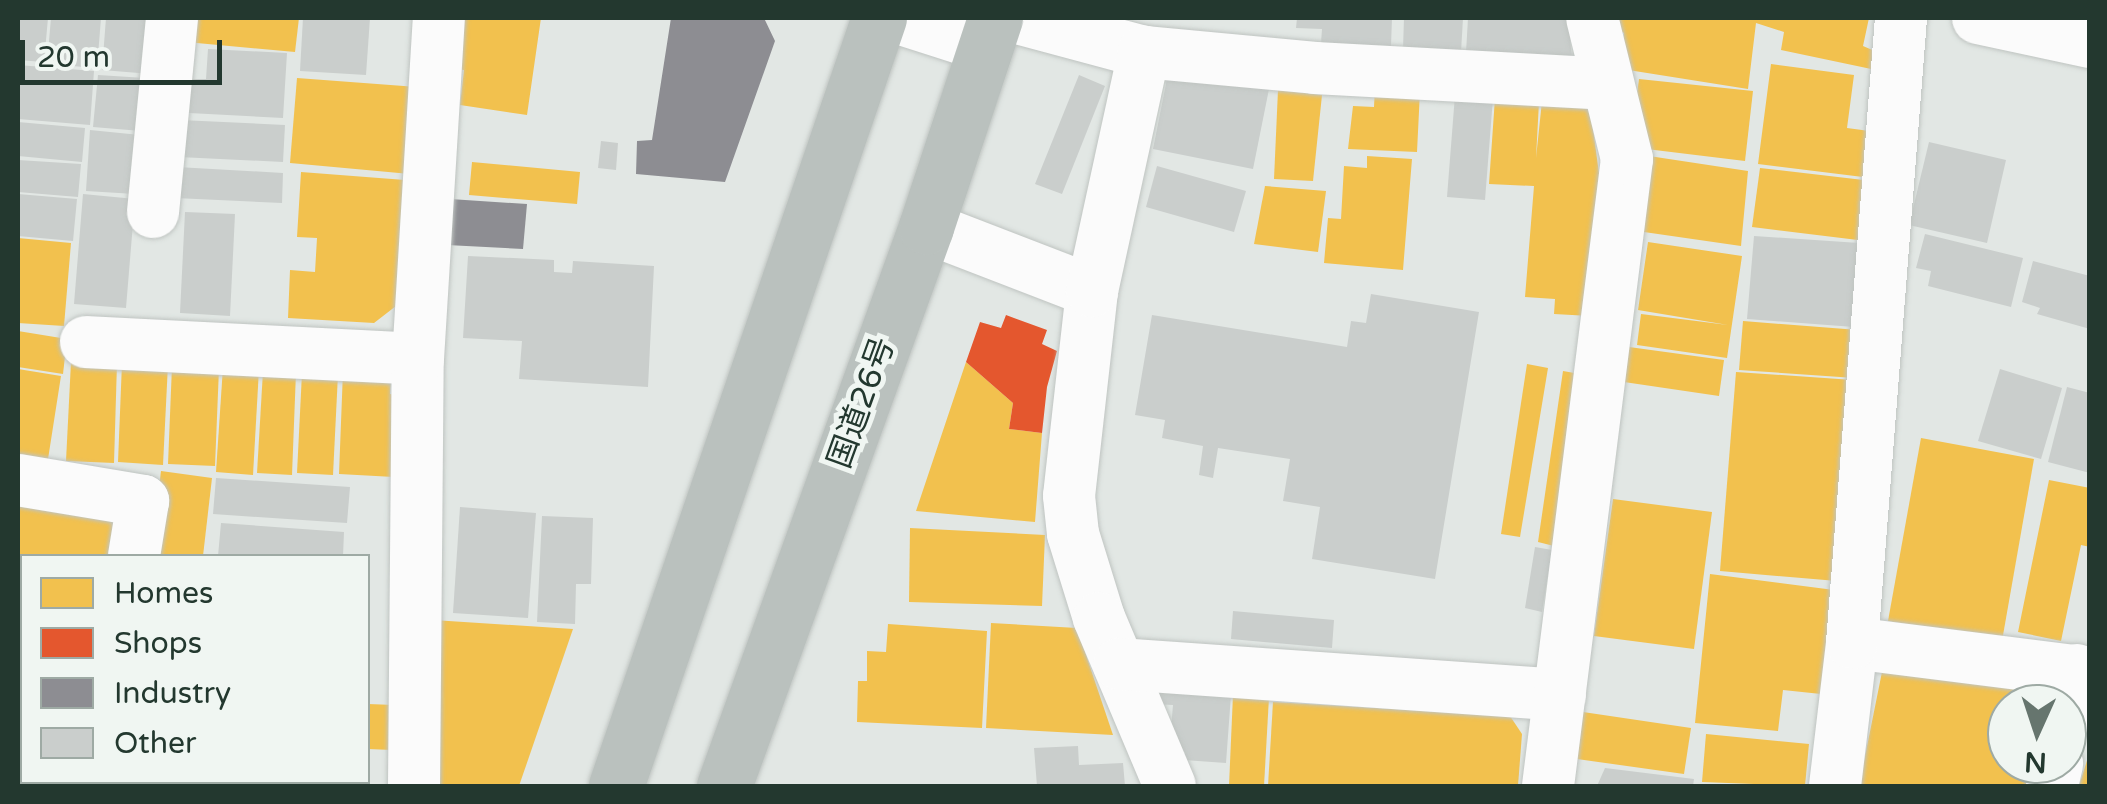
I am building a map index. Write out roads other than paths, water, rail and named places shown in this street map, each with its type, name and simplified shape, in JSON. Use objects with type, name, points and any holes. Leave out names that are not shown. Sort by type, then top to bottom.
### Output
[{"type":"highway","points":[[616,786],[878,18]]},
{"type":"highway","name":"国道26号","points":[[724,786],[999,27]]},
{"type":"street","points":[[153,212],[172,18]]},
{"type":"street","points":[[414,786],[418,360],[439,18]]},
{"type":"street","points":[[898,18],[999,27],[1144,52],[1315,68],[1606,84]]},
{"type":"street","points":[[1548,786],[1627,160],[1592,18]]},
{"type":"street","points":[[1835,786],[1852,642],[1901,18]]},
{"type":"street","points":[[1978,18],[2090,42]]},
{"type":"street","points":[[1144,52],[1092,291],[1069,496],[1083,574],[1170,786]]},
{"type":"street","points":[[926,227],[1092,291]]},
{"type":"street","points":[[86,342],[418,360]]},
{"type":"street","points":[[18,480],[143,501],[134,554]]},
{"type":"street","points":[[1852,642],[2068,684]]},
{"type":"street","points":[[1119,664],[1560,695]]}]
